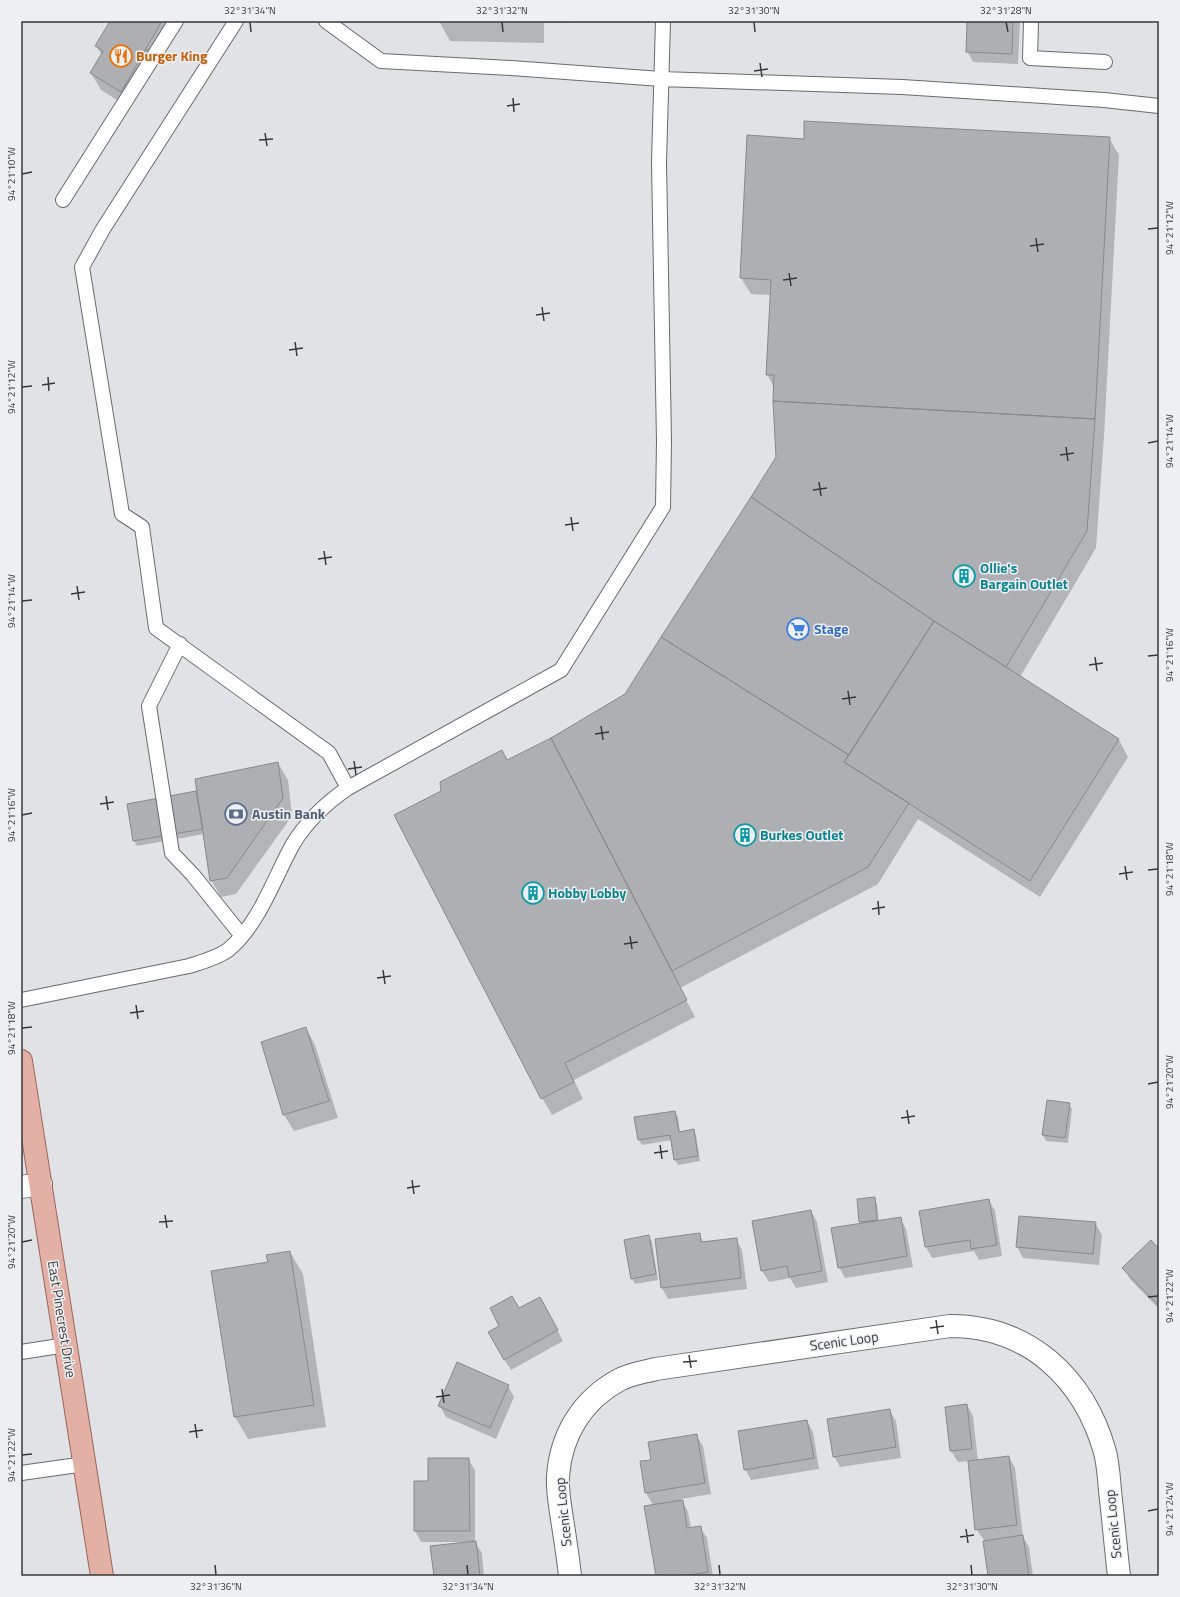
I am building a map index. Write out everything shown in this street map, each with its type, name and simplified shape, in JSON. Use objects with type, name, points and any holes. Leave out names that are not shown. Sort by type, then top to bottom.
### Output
[{"type":"main road","name":"East Pinecrest Drive","points":[[21,1061],[31,1185],[66,1345],[102,1576]]},
{"type":"street","name":"Scenic Loop","points":[[570,1576],[559,1497],[558,1477],[561,1456],[566,1439],[573,1424],[593,1398],[605,1388],[620,1379],[656,1369],[929,1328],[966,1326],[1003,1334],[1031,1348],[1051,1363],[1070,1382],[1085,1402],[1105,1453],[1119,1576]]},
{"type":"lane","points":[[63,200],[176,21]]},
{"type":"lane","points":[[236,21],[103,229],[82,267],[122,514],[142,527],[156,628],[329,753],[348,788]]},
{"type":"lane","points":[[326,21],[381,61],[511,68],[661,79],[902,87],[1104,100],[1159,106]]},
{"type":"lane","points":[[21,1000],[189,966],[208,960],[227,951],[242,936],[256,915],[294,844],[306,826],[330,800],[348,788],[561,670],[663,507],[664,441],[659,162],[663,21]]},
{"type":"lane","points":[[1031,21],[1030,58],[1105,62]]},
{"type":"lane","points":[[180,644],[150,706],[172,853],[193,875],[242,936]]},
{"type":"lane","points":[[21,1352],[66,1345]]},
{"type":"lane","points":[[21,1473],[85,1464]]},
{"type":"building","name":"Burger King","points":[[110,21],[162,21],[121,92],[90,73],[103,51],[95,46]]},
{"type":"building","points":[[967,21],[1013,21],[1012,54],[966,52]]},
{"type":"building","points":[[146,49],[156,55],[148,67],[139,61]]},
{"type":"building","points":[[804,121],[1110,137],[1095,419],[773,401],[774,375],[766,375],[771,280],[740,278],[747,135],[804,139]]},
{"type":"building","name":"Ollie's Bargain Outlet","points":[[773,401],[1095,419],[1087,531],[1006,667],[934,621],[751,497],[776,457]]},
{"type":"building","name":"Stage","points":[[751,497],[934,621],[849,755],[661,637]]},
{"type":"building","points":[[934,621],[1119,739],[1030,881],[844,762]]},
{"type":"building","name":"Burkes Outlet","points":[[661,637],[849,755],[844,762],[909,803],[868,867],[672,971],[551,738],[625,694]]},
{"type":"building","name":"Hobby Lobby","points":[[551,738],[687,1000],[565,1063],[574,1082],[541,1099],[394,815],[441,791],[440,782],[502,750],[507,760]]},
{"type":"building","name":"Austin Bank","points":[[278,762],[283,798],[227,878],[210,881],[195,779]]},
{"type":"building","points":[[196,791],[203,829],[133,841],[127,804]]},
{"type":"building","points":[[306,1027],[329,1101],[283,1115],[261,1042]]},
{"type":"building","points":[[1047,1100],[1070,1103],[1065,1138],[1042,1135]]},
{"type":"building","points":[[675,1111],[679,1132],[694,1129],[698,1156],[674,1160],[670,1135],[638,1140],[634,1117]]},
{"type":"building","points":[[875,1197],[877,1220],[859,1222],[857,1199]]},
{"type":"building","points":[[989,1199],[997,1245],[971,1249],[970,1240],[925,1247],[919,1211]]},
{"type":"building","points":[[811,1210],[822,1271],[789,1277],[787,1266],[761,1271],[752,1221]]},
{"type":"building","points":[[1019,1216],[1096,1222],[1093,1254],[1016,1247]]},
{"type":"building","points":[[901,1217],[907,1256],[838,1268],[831,1228]]},
{"type":"building","points":[[700,1233],[701,1242],[737,1238],[741,1278],[661,1288],[655,1239]]},
{"type":"building","points":[[649,1235],[656,1274],[631,1279],[624,1240]]},
{"type":"building","points":[[1151,1240],[1159,1249],[1159,1306],[1122,1268]]},
{"type":"building","points":[[290,1251],[314,1405],[234,1417],[211,1271],[268,1262],[266,1255]]},
{"type":"building","points":[[512,1296],[519,1308],[540,1297],[558,1330],[504,1360],[488,1332],[499,1326],[490,1308]]},
{"type":"building","points":[[457,1362],[509,1385],[490,1428],[438,1406]]},
{"type":"building","points":[[967,1404],[972,1449],[950,1451],[945,1407]]},
{"type":"building","points":[[890,1409],[896,1447],[833,1457],[827,1419]]},
{"type":"building","points":[[807,1420],[814,1458],[744,1470],[738,1431]]},
{"type":"building","points":[[697,1434],[705,1483],[645,1493],[640,1461],[651,1460],[648,1442]]},
{"type":"building","points":[[1009,1456],[1017,1525],[975,1530],[968,1461]]},
{"type":"building","points":[[428,1458],[469,1458],[470,1531],[414,1531],[414,1481],[428,1481]]},
{"type":"building","points":[[683,1500],[687,1528],[701,1526],[708,1572],[683,1576],[656,1576],[644,1506]]},
{"type":"building","points":[[1023,1535],[1029,1576],[988,1576],[983,1541]]},
{"type":"building","points":[[476,1541],[480,1576],[434,1576],[430,1546]]},
{"type":"place","name":"Burger King","points":[[121,56]]},
{"type":"place","name":"Ollie's Bargain Outlet","points":[[964,576]]},
{"type":"place","name":"Stage","points":[[798,629]]},
{"type":"place","name":"Austin Bank","points":[[236,814]]},
{"type":"place","name":"Burkes Outlet","points":[[745,835]]},
{"type":"place","name":"Hobby Lobby","points":[[533,893]]}]
